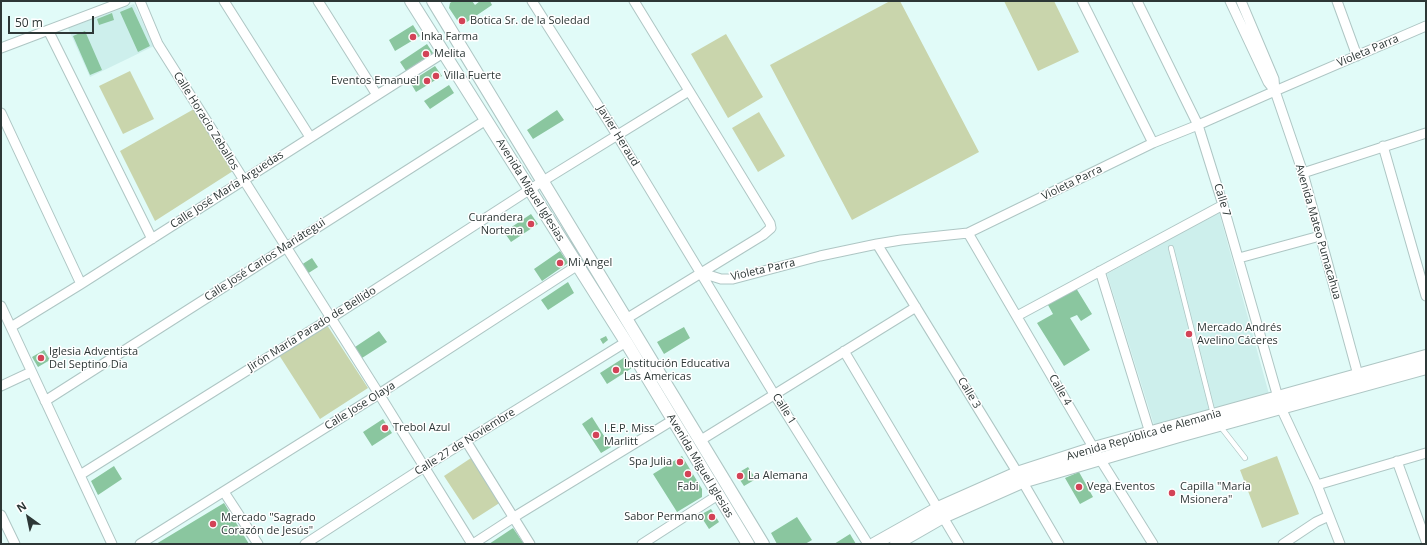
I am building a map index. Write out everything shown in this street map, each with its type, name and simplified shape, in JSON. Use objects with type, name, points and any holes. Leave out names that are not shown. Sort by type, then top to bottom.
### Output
[{"type":"main road","name":"Avenida Miguel Iglesias","points":[[411,1],[626,342],[748,544]]},
{"type":"main road","name":"Avenida Miguel Iglesias","points":[[436,2],[542,181],[763,544]]},
{"type":"main road","name":"Avenida República de Alemania","points":[[1279,402],[1358,375],[1426,356]]},
{"type":"main road","name":"Avenida República de Alemania","points":[[874,544],[1020,477],[1279,402],[1426,368]]},
{"type":"main road","name":"Avenida República de Alemania","points":[[1097,454],[1150,433],[1216,420]]},
{"type":"main road","name":"Avenida República de Alemania","points":[[896,544],[940,513]]},
{"type":"street","points":[[1,48],[125,1]]},
{"type":"street","name":"Calle Horacio Zeballos","points":[[140,1],[158,44],[473,544]]},
{"type":"street","points":[[224,1],[310,137]]},
{"type":"street","points":[[318,1],[377,95]]},
{"type":"street","name":"Javier Heraud","points":[[532,1],[702,273]]},
{"type":"street","points":[[626,319],[768,233],[771,228],[770,223],[634,1]]},
{"type":"street","points":[[1082,1],[1153,143]]},
{"type":"street","name":"Calle 7","points":[[1137,1],[1198,126],[1239,258],[1279,402],[1317,485],[1340,544]]},
{"type":"street","name":"Avenida Mateo Pumacahua","points":[[1230,1],[1268,82],[1275,91]]},
{"type":"street","name":"Avenida Mateo Pumacahua","points":[[1241,1],[1274,79],[1275,91],[1303,173],[1358,375]]},
{"type":"street","points":[[1337,1],[1357,56]]},
{"type":"street","name":"Violeta Parra","points":[[702,273],[721,279],[733,279],[820,256],[877,244],[901,240],[968,234],[1153,143],[1198,126],[1426,26]]},
{"type":"street","points":[[48,30],[152,239]]},
{"type":"street","name":"Calle José María Arguedas","points":[[11,327],[152,239],[443,53]]},
{"type":"street","name":"Jirón María Parado de Bellido","points":[[80,475],[331,318],[542,181],[689,90]]},
{"type":"street","points":[[1,113],[81,284]]},
{"type":"street","name":"Calle José Carlos Mariátegui","points":[[45,401],[286,246],[486,120]]},
{"type":"street","points":[[1303,173],[1426,133]]},
{"type":"street","points":[[1383,146],[1426,296]]},
{"type":"street","points":[[1017,316],[1223,204]]},
{"type":"street","name":"Calle 4","points":[[968,234],[1097,454],[1153,544]]},
{"type":"street","points":[[1239,258],[1320,236]]},
{"type":"street","name":"Calle 3","points":[[877,244],[1020,477],[1059,544]]},
{"type":"street","name":"Calle Jose Olaya","points":[[140,544],[379,394],[578,265]]},
{"type":"street","points":[[1100,271],[1150,433]]},
{"type":"street","name":"Calle 1","points":[[702,273],[774,394],[868,544]]},
{"type":"street","points":[[1,306],[112,544]]},
{"type":"street","points":[[701,440],[916,307]]},
{"type":"street","name":"Calle 27 de Noviembre","points":[[305,544],[424,467],[626,342]]},
{"type":"street","points":[[844,351],[959,544]]},
{"type":"street","points":[[1,386],[31,372]]},
{"type":"street","points":[[473,544],[514,517],[673,420]]},
{"type":"street","points":[[466,441],[530,544]]},
{"type":"street","points":[[1317,485],[1426,453]]},
{"type":"street","points":[[1397,461],[1426,541]]},
{"type":"street","points":[[224,492],[258,544]]},
{"type":"street","points":[[642,544],[718,496]]},
{"type":"street","points":[[1,515],[15,544]]},
{"type":"street","points":[[1283,544],[1316,522],[1329,516]]},
{"type":"lane","points":[[1171,248],[1216,420],[1245,458]]},
{"type":"shaded area","points":[[134,4],[154,46],[90,77],[68,28]]},
{"type":"shaded area","name":"Mercado Andrés Avelino Cáceres","points":[[1219,212],[1269,394],[1154,425],[1107,274]]},
{"type":"green space","points":[[890,1],[900,1],[979,152],[852,220],[770,65]]},
{"type":"green space","points":[[1004,1],[1054,1],[1079,52],[1038,71]]},
{"type":"green space","points":[[726,34],[763,97],[728,118],[691,54]]},
{"type":"green space","points":[[130,71],[154,119],[123,134],[99,86]]},
{"type":"green space","points":[[194,109],[233,171],[155,221],[120,151]]},
{"type":"green space","points":[[759,112],[785,156],[758,172],[732,128]]},
{"type":"green space","points":[[327,325],[368,388],[320,419],[279,355]]},
{"type":"green space","points":[[1277,456],[1299,514],[1262,528],[1240,470]]},
{"type":"green space","points":[[471,458],[501,502],[473,520],[444,476]]},
{"type":"building","points":[[453,1],[472,1],[475,5],[480,1],[490,1],[492,5],[461,26],[449,8],[450,3]]},
{"type":"building","points":[[132,7],[150,46],[138,52],[120,12]]},
{"type":"building","points":[[112,13],[114,20],[99,25],[97,19]]},
{"type":"building","points":[[413,25],[420,36],[395,51],[389,40]]},
{"type":"building","points":[[85,31],[102,70],[90,75],[73,36]]},
{"type":"building","points":[[427,44],[433,53],[406,71],[400,62]]},
{"type":"building","points":[[435,66],[442,76],[416,92],[410,82]]},
{"type":"building","points":[[449,85],[454,93],[430,109],[424,101]]},
{"type":"building","points":[[557,110],[564,120],[533,139],[527,130]]},
{"type":"building","points":[[531,214],[538,224],[511,242],[504,232]]},
{"type":"building","points":[[560,251],[568,263],[542,281],[534,269]]},
{"type":"building","points":[[312,258],[318,267],[307,274],[301,265]]},
{"type":"building","points":[[568,282],[574,293],[548,310],[541,300]]},
{"type":"building","points":[[1076,288],[1092,314],[1081,321],[1077,315],[1070,318],[1090,350],[1064,366],[1037,323],[1053,314],[1048,305]]},
{"type":"building","points":[[684,327],[690,338],[664,354],[657,342]]},
{"type":"building","points":[[379,331],[387,342],[362,358],[355,347]]},
{"type":"building","points":[[606,336],[608,340],[603,344],[600,339]]},
{"type":"building","name":"Iglesia Adventista Del Septino Dia","points":[[44,350],[50,360],[38,367],[32,357]]},
{"type":"building","name":"Institución Educativa Las Americas","points":[[625,357],[632,368],[607,384],[600,373]]},
{"type":"building","name":"I.E.P. Miss Marlitt","points":[[592,417],[611,447],[601,453],[582,424]]},
{"type":"building","points":[[383,419],[392,433],[372,446],[363,432]]},
{"type":"building","points":[[682,456],[702,489],[702,497],[677,512],[653,474]]},
{"type":"building","points":[[114,466],[122,479],[98,495],[91,481]]},
{"type":"building","points":[[748,467],[756,479],[744,486],[736,474]]},
{"type":"building","name":"Vega Eventos","points":[[1079,472],[1093,497],[1080,504],[1065,478]]},
{"type":"building","name":"Mercado \"Sagrado Corazón de Jesús\"","points":[[224,503],[249,544],[156,544]]},
{"type":"building","points":[[711,509],[719,522],[709,529],[700,515]]},
{"type":"building","points":[[797,517],[812,540],[805,544],[777,544],[771,533]]},
{"type":"building","points":[[513,528],[524,544],[489,544]]},
{"type":"building","points":[[850,534],[856,544],[834,544]]},
{"type":"place","name":"Botica Sr. de la Soledad","points":[[462,21]]},
{"type":"place","name":"Inka Farma","points":[[413,37]]},
{"type":"place","name":"Melita","points":[[426,54]]},
{"type":"place","name":"Villa Fuerte","points":[[436,76]]},
{"type":"place","name":"Eventos Emanuel","points":[[427,81]]},
{"type":"place","name":"Curandera Nortena","points":[[531,224]]},
{"type":"place","name":"Mi Angel","points":[[560,263]]},
{"type":"place","name":"Mercado Andrés Avelino Cáceres","points":[[1189,334]]},
{"type":"place","name":"Iglesia Adventista Del Septino Dia","points":[[41,358]]},
{"type":"place","name":"Institución Educativa Las Americas","points":[[616,370]]},
{"type":"place","name":"Trebol Azul","points":[[385,428]]},
{"type":"place","name":"I.E.P. Miss Marlitt","points":[[596,435]]},
{"type":"place","name":"Spa Julia","points":[[680,462]]},
{"type":"place","name":"Fabi","points":[[688,474]]},
{"type":"place","name":"La Alemana","points":[[740,476]]},
{"type":"place","name":"Vega Eventos","points":[[1079,487]]},
{"type":"place","name":"Capilla \"María Msionera\"","points":[[1172,493]]},
{"type":"place","name":"Sabor Permano","points":[[712,517]]},
{"type":"place","name":"Mercado \"Sagrado Corazón de Jesús\"","points":[[213,524]]}]
